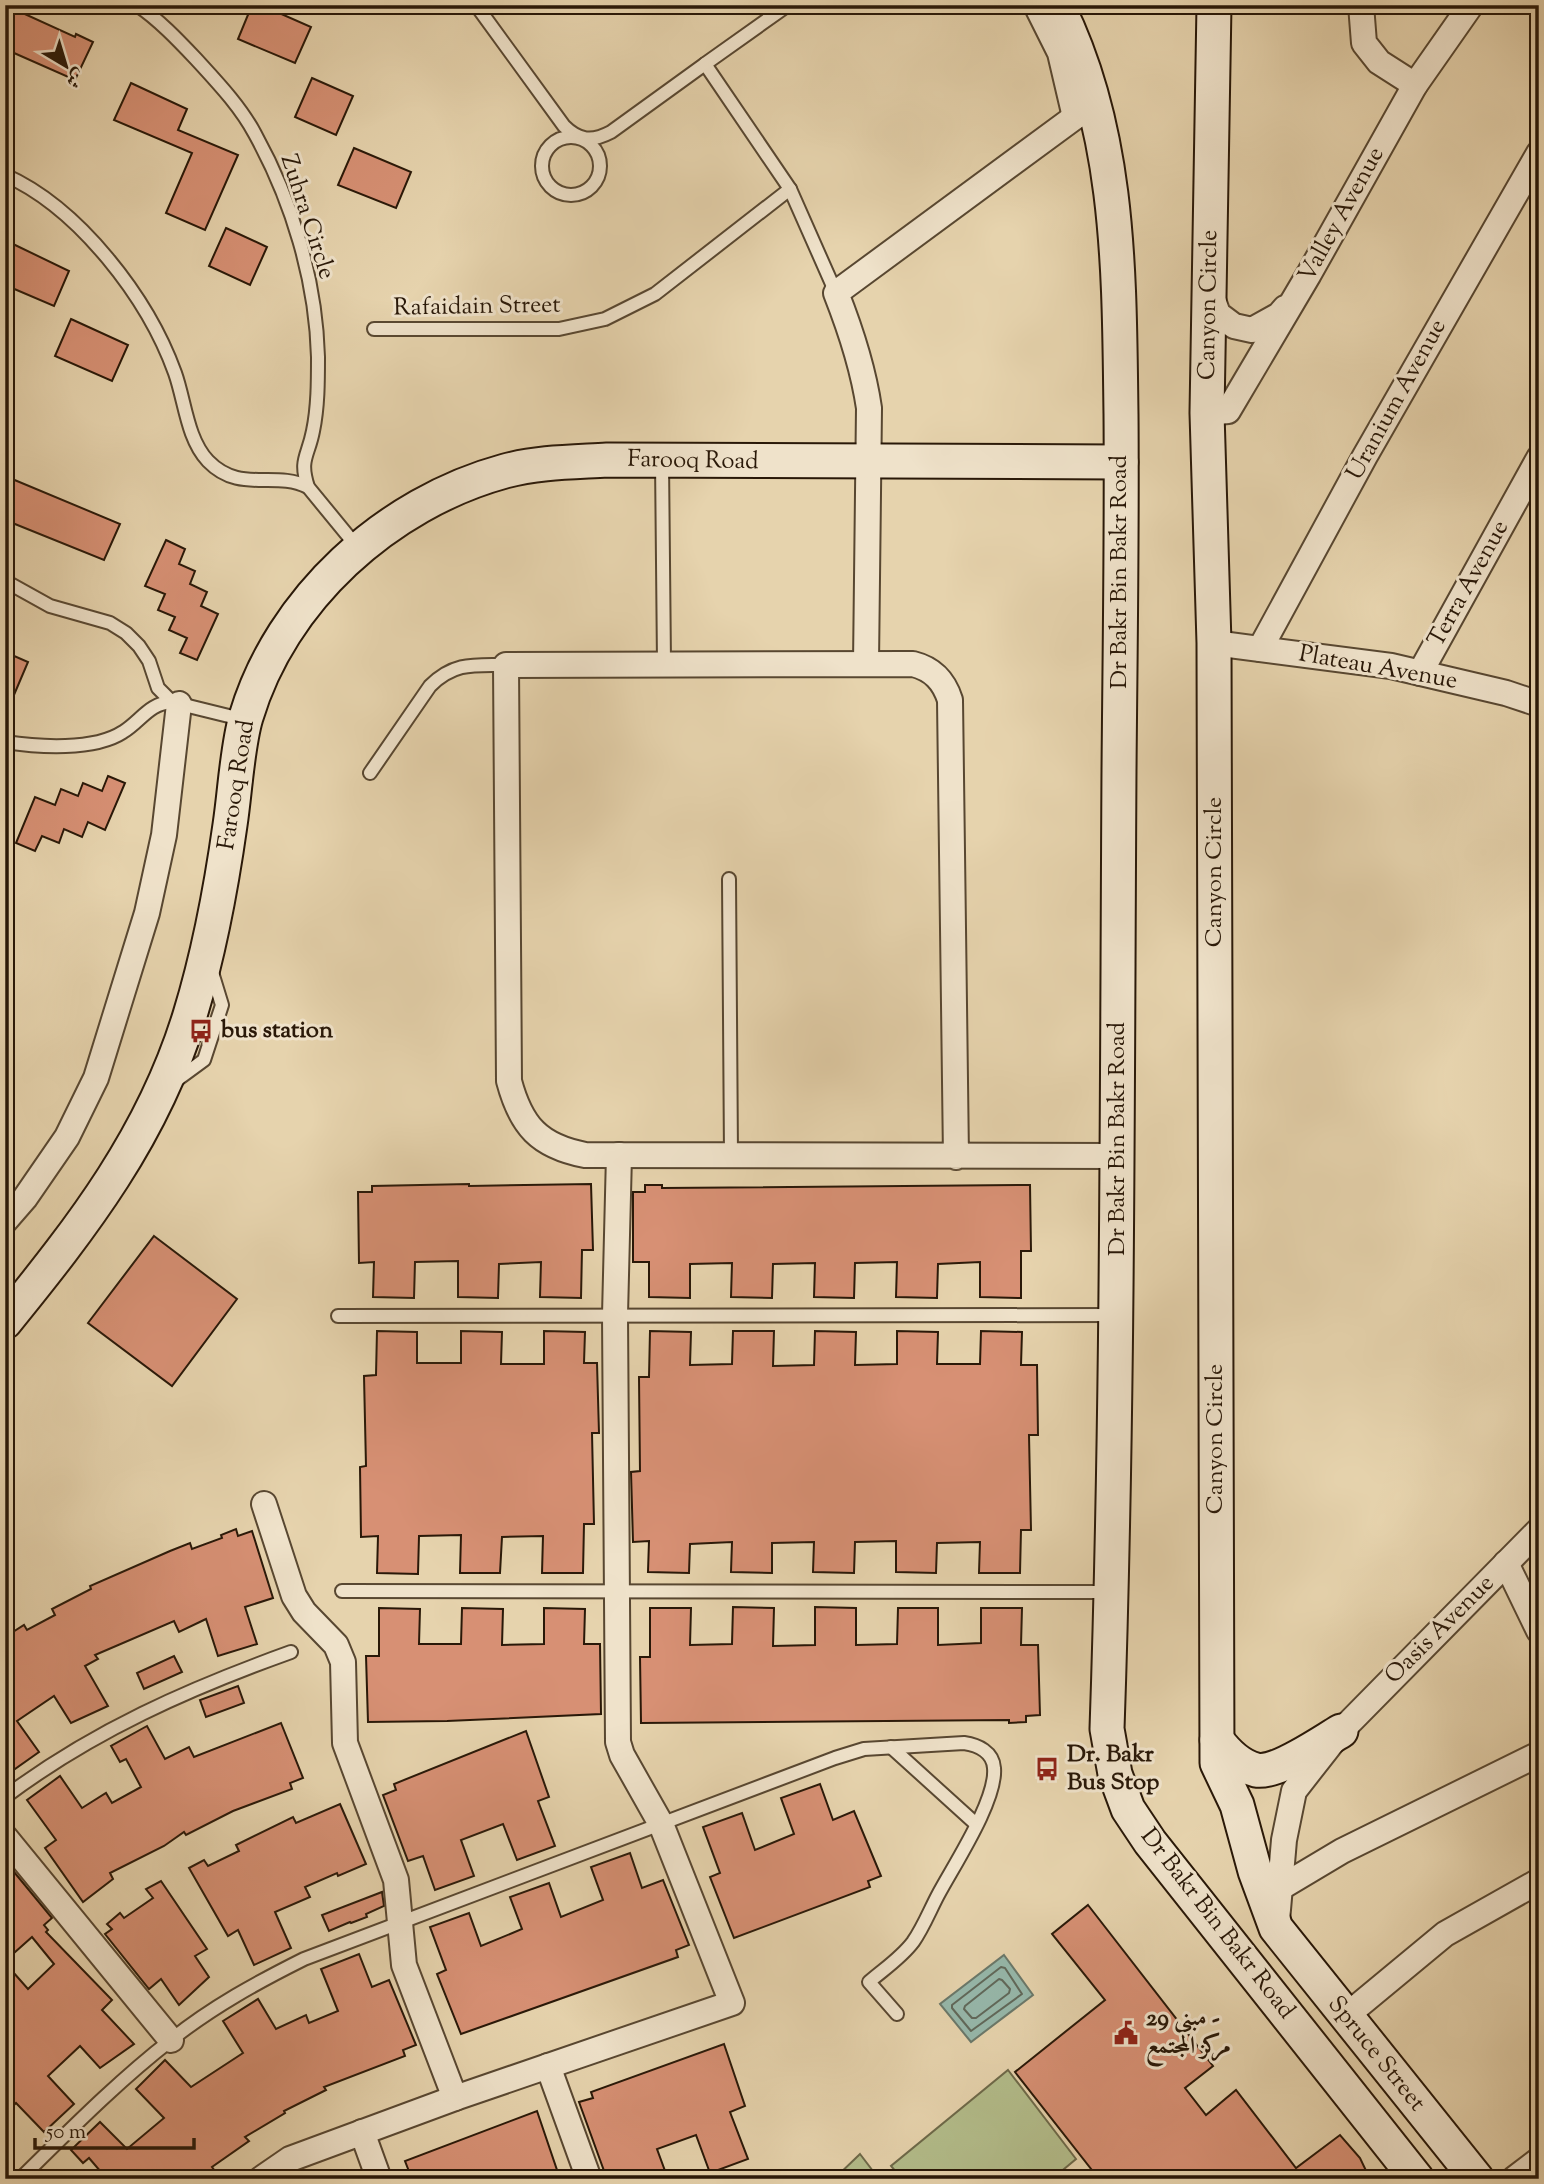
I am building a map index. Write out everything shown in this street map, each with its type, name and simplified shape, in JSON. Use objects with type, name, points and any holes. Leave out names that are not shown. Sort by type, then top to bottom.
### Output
[{"type":"street","points":[[866,664],[869,408],[858,351],[836,293],[1084,110],[1036,5]]},
{"type":"street","name":"Dr Bakr Bin Bakr Road","points":[[1057,5],[1069,30],[1084,110],[1106,150],[1114,208],[1119,298],[1121,461],[1118,1315],[1107,1729],[1115,1774],[1128,1809],[1150,1842],[1417,2179]]},
{"type":"street","name":"Canyon Circle","points":[[1214,5],[1208,413],[1214,643],[1217,1763],[1234,1798]]},
{"type":"street","points":[[1362,5],[1364,43],[1379,62],[1415,85]]},
{"type":"street","name":"Valley Avenue","points":[[1208,413],[1228,411],[1415,85],[1471,5]]},
{"type":"street","name":"Uranium Avenue","points":[[1260,649],[1372,444],[1539,153]]},
{"type":"street","points":[[1209,290],[1218,314],[1234,326],[1252,330],[1279,315],[1297,294]]},
{"type":"street","name":"Terra Avenue","points":[[1420,673],[1539,458]]},
{"type":"street","name":"Farooq Road","points":[[5,1322],[72,1240],[107,1190],[169,1074],[190,1015],[222,885],[245,720],[256,687],[293,621],[358,548],[421,506],[465,485],[506,471],[554,463],[607,460],[1121,461]]},
{"type":"street","name":"Plateau Avenue","points":[[1214,643],[1391,666],[1506,693],[1539,704]]},
{"type":"street","points":[[956,1157],[950,700],[939,678],[927,667],[913,664],[506,664],[509,1081],[515,1104],[528,1124],[545,1141],[563,1151],[585,1155],[956,1157],[1117,1156]]},
{"type":"street","points":[[5,1221],[25,1198],[67,1137],[96,1078],[147,914],[164,835],[176,703]]},
{"type":"street","points":[[261,2179],[290,2159],[362,2132],[732,2003],[662,1824],[622,1755],[618,1742],[615,1315],[619,1155]]},
{"type":"street","points":[[264,1504],[294,1597],[304,1612],[336,1645],[343,1662],[345,1743],[396,1880],[404,1965],[454,2098]]},
{"type":"street","name":"Oasis Avenue","points":[[1276,1928],[1284,1840],[1294,1791],[1341,1731],[1539,1530]]},
{"type":"street","points":[[1506,1563],[1539,1631]]},
{"type":"street","name":"Oasis Avenue","points":[[1217,1740],[1237,1761],[1257,1770],[1284,1765],[1341,1731]]},
{"type":"street","points":[[1280,1888],[1342,1851],[1539,1754]]},
{"type":"street","points":[[1234,1798],[1284,1765]]},
{"type":"street","name":"Spruce Street","points":[[1234,1798],[1255,1871],[1276,1928],[1477,2179]]},
{"type":"street","points":[[5,1838],[171,2040]]},
{"type":"street","points":[[1346,2016],[1446,1934],[1539,1881]]},
{"type":"street","points":[[548,2066],[589,2179]]},
{"type":"street","points":[[362,2132],[379,2179]]},
{"type":"street","points":[[1514,2179],[1539,2160]]},
{"type":"lane","name":"Zuhra Circle","points":[[137,5],[180,41],[254,131],[276,176],[292,220],[306,265],[315,314],[318,356],[314,424],[303,463],[308,487]]},
{"type":"lane","points":[[476,5],[564,126],[580,138],[593,146],[598,154],[599,174],[588,190],[570,195],[561,193],[547,182],[542,164],[544,155],[556,141],[565,138],[580,138],[600,138],[611,132],[788,5]]},
{"type":"lane","points":[[705,64],[790,189],[836,293]]},
{"type":"lane","points":[[5,175],[42,196],[65,216],[114,265],[135,294],[169,357],[197,446],[208,461],[225,474],[241,481],[296,481],[308,487],[358,548]]},
{"type":"lane","name":"Rafaidain Street","points":[[374,329],[559,329],[605,319],[656,294],[790,189]]},
{"type":"lane","points":[[662,461],[664,663]]},
{"type":"lane","points":[[5,581],[50,607],[110,623],[126,633],[149,661],[158,688],[176,703]]},
{"type":"lane","points":[[370,773],[430,686],[440,677],[463,665],[506,664]]},
{"type":"lane","points":[[5,742],[57,746],[108,739],[127,729],[152,707],[176,703],[245,720]]},
{"type":"lane","points":[[729,879],[731,1155]]},
{"type":"lane","points":[[338,1316],[1118,1315]]},
{"type":"lane","points":[[342,1591],[1112,1592]]},
{"type":"lane","points":[[5,1797],[86,1742],[149,1709],[214,1680],[291,1652]]},
{"type":"lane","points":[[20,2179],[98,2104],[171,2040],[212,2010],[304,1959],[835,1758],[864,1749],[964,1743],[975,1745],[984,1750],[994,1765],[991,1789],[976,1824],[913,1942],[869,1982],[897,2014]]},
{"type":"lane","points":[[891,1747],[976,1824]]},
{"type":"green space","points":[[1008,2070],[1076,2159],[1052,2179],[902,2179],[891,2166]]},
{"type":"green space","points":[[860,2154],[879,2179],[834,2179]]},
{"type":"water","points":[[1004,1955],[1033,1995],[971,2042],[940,2004]]},
{"type":"building","points":[[5,5],[75,37],[76,34],[93,42],[75,80],[5,49]]},
{"type":"building","points":[[252,5],[261,5],[311,27],[295,63],[238,39]]},
{"type":"building","points":[[312,78],[353,96],[336,135],[295,117]]},
{"type":"building","points":[[131,83],[187,109],[178,130],[238,155],[205,230],[166,213],[192,153],[114,120]]},
{"type":"building","points":[[354,148],[411,172],[396,208],[338,185]]},
{"type":"building","points":[[226,228],[267,247],[250,285],[209,266]]},
{"type":"building","points":[[13,244],[69,271],[54,306],[5,285],[5,262]]},
{"type":"building","points":[[71,319],[128,345],[112,381],[55,356]]},
{"type":"building","points":[[5,476],[120,524],[104,560],[5,520]]},
{"type":"building","points":[[166,540],[185,549],[179,564],[195,571],[190,584],[207,592],[201,606],[218,614],[197,660],[180,653],[187,638],[169,630],[175,617],[158,610],[165,594],[145,586]]},
{"type":"building","points":[[5,652],[28,662],[5,716]]},
{"type":"building","points":[[108,776],[125,783],[105,830],[88,822],[82,837],[64,829],[59,843],[42,836],[35,851],[16,843],[35,797],[55,805],[61,789],[78,796],[83,783],[102,791]]},
{"type":"building","points":[[591,1184],[593,1250],[582,1250],[581,1298],[540,1297],[541,1262],[499,1264],[498,1298],[458,1297],[458,1261],[415,1262],[414,1298],[373,1297],[374,1262],[359,1263],[358,1192],[372,1192],[372,1186]]},
{"type":"building","points":[[645,1185],[662,1185],[662,1188],[1030,1185],[1031,1251],[1021,1251],[1021,1298],[980,1297],[980,1262],[938,1264],[937,1298],[896,1297],[897,1262],[855,1263],[854,1298],[814,1297],[815,1263],[773,1264],[772,1298],[731,1297],[732,1263],[690,1264],[690,1298],[649,1297],[649,1262],[633,1262],[633,1192],[645,1192]]},
{"type":"building","points":[[154,1236],[237,1299],[172,1386],[88,1323]]},
{"type":"building","points":[[377,1331],[417,1332],[417,1363],[461,1363],[461,1331],[502,1332],[501,1364],[544,1364],[544,1331],[585,1332],[584,1363],[597,1363],[599,1433],[592,1433],[594,1524],[584,1524],[583,1573],[542,1573],[543,1536],[502,1537],[500,1573],[460,1573],[461,1535],[419,1536],[418,1574],[377,1573],[378,1536],[361,1537],[360,1467],[366,1466],[364,1376],[376,1375]]},
{"type":"building","points":[[650,1331],[691,1332],[690,1365],[732,1364],[733,1331],[774,1331],[773,1366],[814,1365],[815,1331],[856,1332],[855,1365],[897,1364],[897,1331],[938,1332],[937,1364],[980,1364],[981,1331],[1022,1332],[1021,1365],[1037,1365],[1038,1435],[1029,1435],[1031,1530],[1021,1530],[1020,1573],[979,1573],[980,1542],[937,1543],[936,1573],[896,1572],[896,1541],[855,1542],[854,1573],[813,1572],[814,1542],[772,1543],[772,1573],[731,1572],[732,1542],[690,1544],[689,1573],[648,1572],[649,1541],[633,1542],[631,1472],[640,1471],[639,1377],[649,1377]]},
{"type":"building","points":[[236,1529],[238,1536],[252,1531],[273,1598],[245,1607],[257,1644],[218,1656],[206,1619],[179,1632],[174,1621],[95,1655],[98,1659],[85,1666],[108,1706],[71,1723],[54,1696],[17,1721],[39,1752],[5,1776],[5,1637],[24,1625],[27,1630],[55,1615],[52,1609],[91,1589],[90,1586],[190,1543],[192,1549],[222,1538],[221,1535]]},
{"type":"building","points":[[733,1607],[774,1608],[773,1646],[815,1645],[815,1607],[856,1608],[856,1645],[897,1644],[898,1608],[938,1608],[938,1645],[981,1643],[981,1608],[1022,1608],[1021,1645],[1038,1645],[1040,1715],[1026,1716],[1026,1722],[1009,1723],[1009,1720],[641,1723],[640,1657],[650,1657],[650,1608],[691,1608],[690,1645],[732,1644]]},
{"type":"building","points":[[379,1608],[420,1609],[419,1644],[461,1644],[462,1608],[503,1609],[502,1645],[544,1644],[544,1608],[585,1609],[584,1644],[600,1644],[601,1714],[368,1722],[366,1656],[379,1656]]},
{"type":"building","points":[[174,1656],[182,1672],[144,1689],[137,1673]]},
{"type":"building","points":[[238,1686],[244,1703],[206,1717],[200,1700]]},
{"type":"building","points":[[281,1723],[303,1778],[290,1783],[292,1789],[233,1811],[186,1835],[184,1832],[164,1846],[110,1873],[113,1879],[83,1902],[45,1848],[56,1840],[27,1800],[60,1776],[82,1808],[106,1793],[112,1803],[141,1787],[126,1759],[120,1762],[111,1746],[147,1726],[165,1759],[189,1747],[194,1757]]},
{"type":"building","points":[[526,1731],[549,1797],[538,1801],[555,1846],[517,1860],[503,1824],[461,1840],[474,1876],[435,1890],[423,1856],[408,1861],[383,1795],[396,1790],[394,1784]]},
{"type":"building","points":[[820,1784],[833,1820],[854,1811],[881,1876],[868,1881],[870,1887],[734,1938],[710,1877],[720,1873],[703,1827],[742,1813],[755,1850],[794,1834],[781,1798]]},
{"type":"building","points":[[340,1804],[366,1864],[305,1887],[310,1897],[275,1912],[291,1948],[254,1965],[238,1930],[228,1936],[189,1868],[204,1860],[208,1866],[239,1851],[236,1845],[293,1817],[296,1823]]},
{"type":"building","points":[[630,1853],[642,1888],[663,1880],[689,1945],[676,1950],[678,1957],[461,2034],[437,1974],[446,1970],[430,1927],[469,1913],[481,1946],[522,1929],[510,1897],[549,1883],[561,1917],[603,1900],[591,1867]]},
{"type":"building","points":[[5,1861],[52,1918],[44,1925],[48,1930],[46,1932],[112,2000],[102,2010],[134,2044],[100,2068],[80,2046],[48,2076],[74,2104],[44,2132],[16,2103],[5,2114],[5,1963],[28,1989],[54,1964],[32,1937],[5,1961]]},
{"type":"building","points":[[161,1881],[207,1949],[195,1956],[209,1977],[179,2005],[161,1979],[149,1989],[105,1934],[112,1929],[107,1924],[120,1913],[124,1918],[153,1898],[146,1889]]},
{"type":"building","points":[[382,1892],[384,1906],[366,1914],[367,1917],[329,1931],[322,1915]]},
{"type":"building","name":"مبنى 29 - مركز المجتمع","points":[[1088,1905],[1213,2066],[1185,2088],[1206,2115],[1236,2090],[1296,2168],[1340,2135],[1360,2158],[1370,2179],[1099,2179],[1015,2072],[1105,2000],[1052,1934]]},
{"type":"building","points":[[359,1954],[372,1987],[389,1980],[416,2045],[403,2050],[405,2056],[324,2087],[326,2090],[284,2111],[285,2113],[245,2137],[249,2141],[212,2167],[215,2171],[206,2179],[107,2179],[89,2158],[83,2163],[71,2150],[100,2122],[127,2149],[164,2118],[136,2089],[165,2060],[191,2087],[243,2053],[223,2021],[258,1999],[276,2029],[306,2015],[309,2023],[338,2011],[321,1969]]},
{"type":"building","points":[[724,2044],[745,2106],[730,2112],[748,2159],[710,2173],[696,2135],[657,2149],[668,2179],[607,2179],[579,2102],[593,2098],[591,2092]]},
{"type":"building","points":[[537,2111],[558,2173],[542,2179],[412,2179],[405,2161]]},
{"type":"place","name":"bus station","points":[[201,1031]]},
{"type":"place","name":"Dr. Bakr Bus Stop","points":[[1047,1769]]},
{"type":"place","name":"مبنى 29 - مركز المجتمع","points":[[1126,2033]]}]
